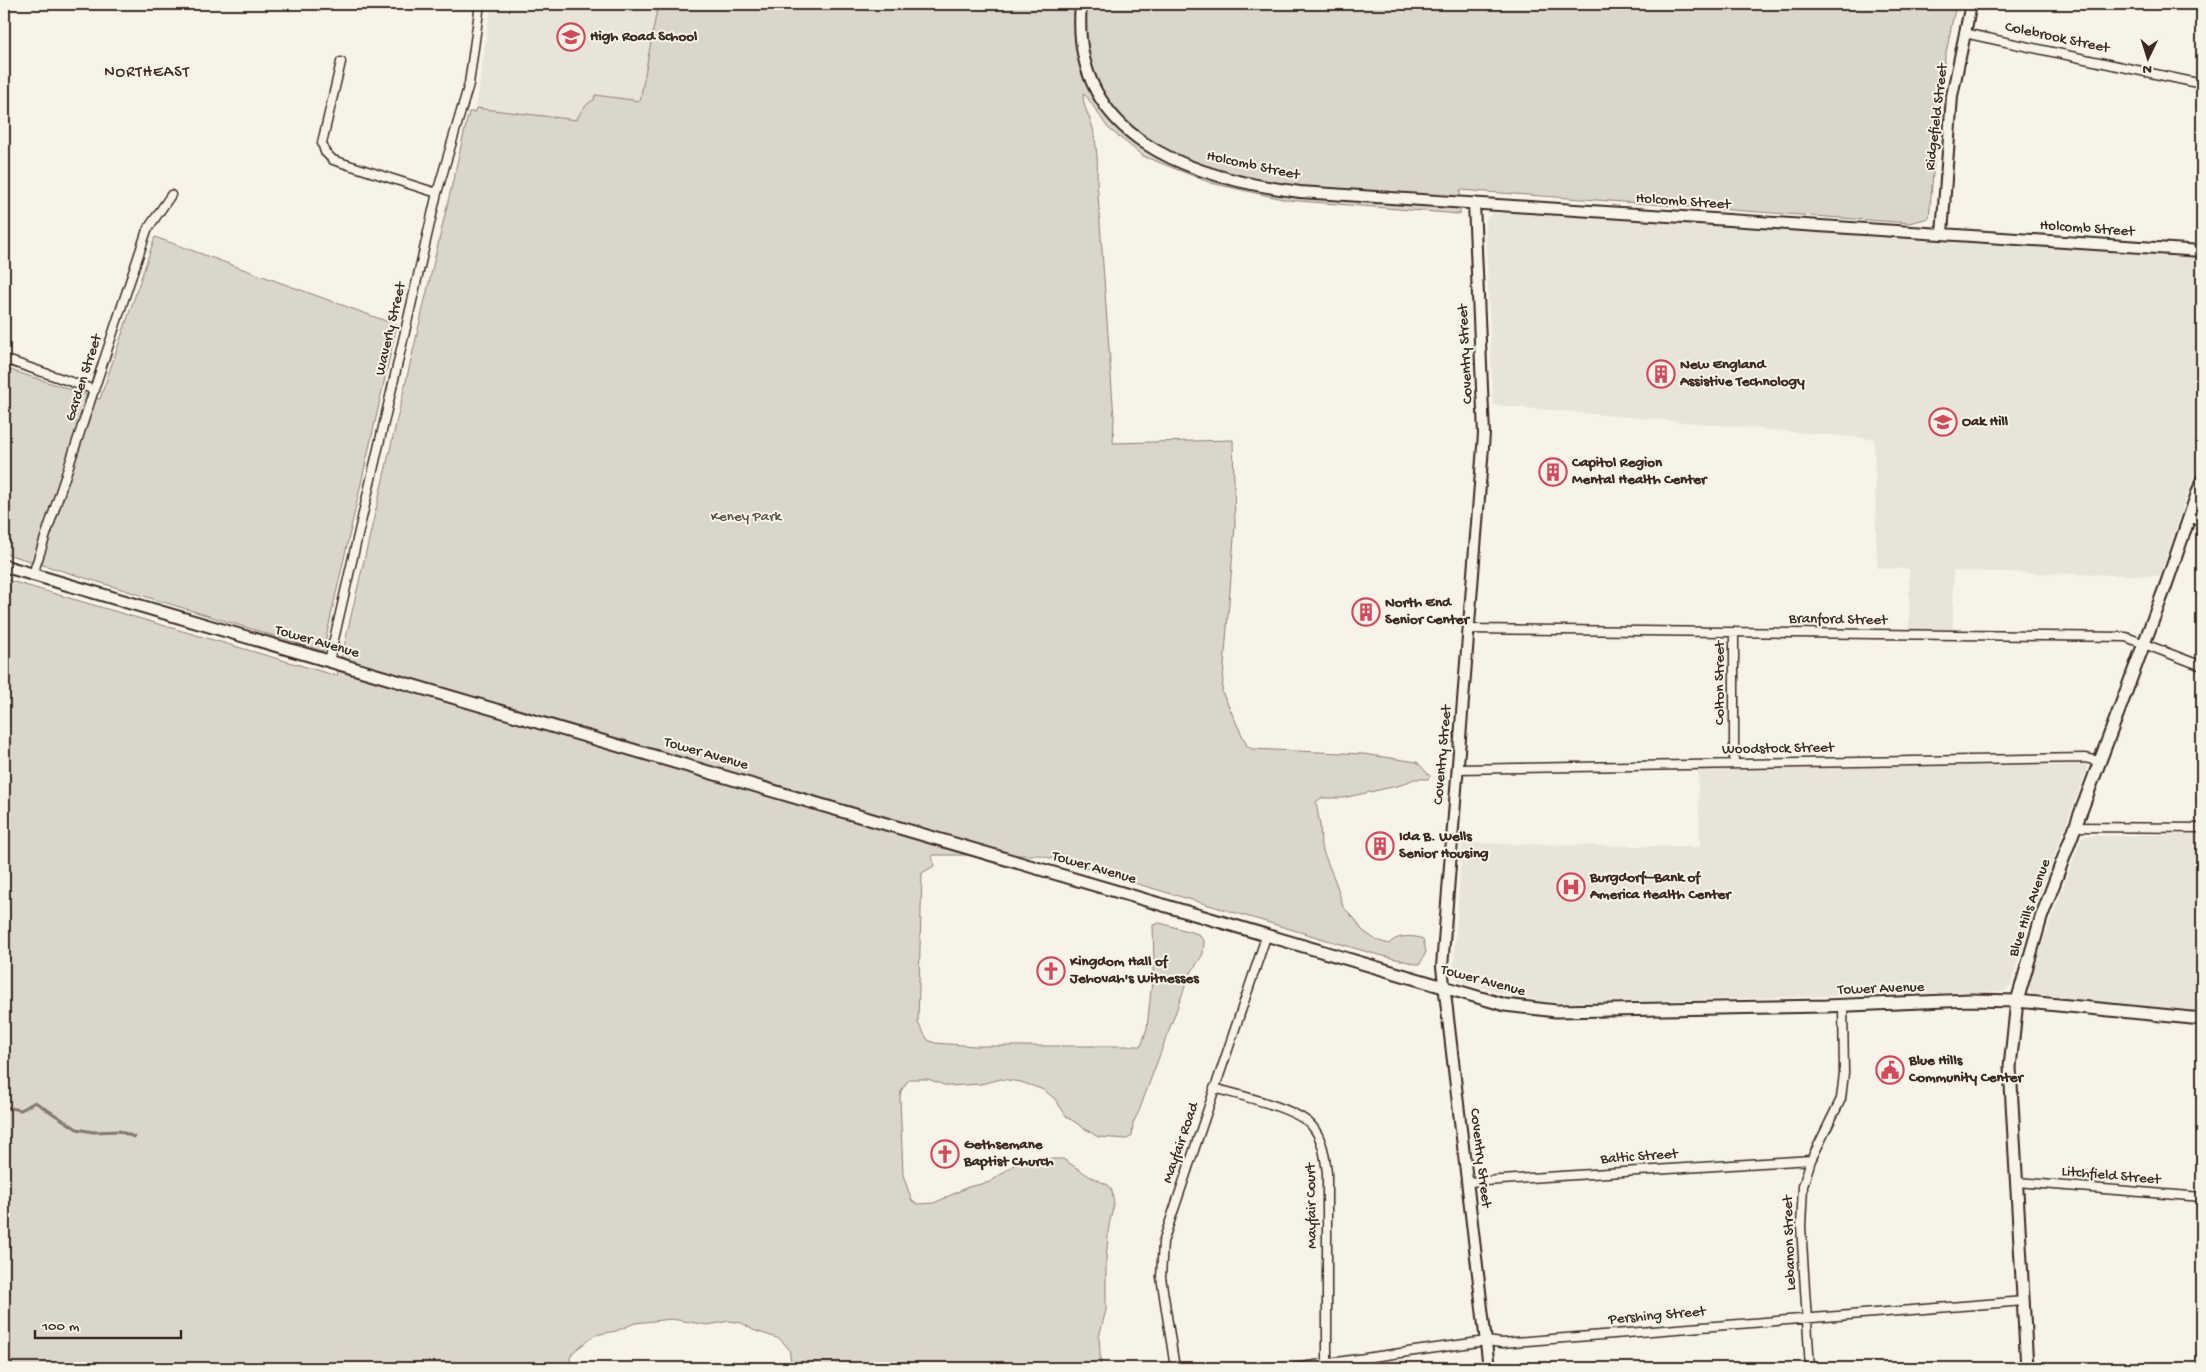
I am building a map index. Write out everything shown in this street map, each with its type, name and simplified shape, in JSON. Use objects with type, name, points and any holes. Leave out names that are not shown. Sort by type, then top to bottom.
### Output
[{"type":"main road","name":"Blue Hills Avenue","points":[[2027,1368],[2010,1067],[2017,1001],[2039,924],[2190,519],[2202,480]]},
{"type":"main road","name":"Tower Avenue","points":[[4,566],[1505,1005],[1556,1011],[1843,1005],[1970,1000],[2017,1001],[2202,1019]]},
{"type":"street","name":"Waverly Street","points":[[329,661],[437,193],[469,84],[480,4]]},
{"type":"street","name":"Holcomb Street","points":[[1081,4],[1080,45],[1086,71],[1094,90],[1106,108],[1129,134],[1167,157],[1210,173],[1275,188],[2202,251]]},
{"type":"street","name":"Ridgefield Street","points":[[1942,234],[1948,130],[1964,33],[1971,4]]},
{"type":"street","name":"Colebrook Street","points":[[1964,33],[2202,84]]},
{"type":"street","points":[[341,62],[322,143],[325,152],[334,160],[437,193]]},
{"type":"street","name":"Garden Street","points":[[34,574],[147,230],[171,195]]},
{"type":"street","name":"Coventry Street","points":[[1474,203],[1484,423],[1442,955],[1444,987],[1469,1182],[1489,1368]]},
{"type":"street","points":[[4,359],[95,390]]},
{"type":"street","points":[[2190,519],[2202,519]]},
{"type":"street","name":"Branford Street","points":[[1468,629],[2126,637],[2202,666]]},
{"type":"street","name":"Colton Street","points":[[1734,632],[1734,764]]},
{"type":"street","name":"Woodstock Street","points":[[1457,769],[2085,758],[2100,761]]},
{"type":"street","points":[[2075,828],[2202,828]]},
{"type":"street","name":"Mayfair Road","points":[[1175,1368],[1161,1258],[1166,1228],[1267,934]]},
{"type":"street","name":"Lebanon Street","points":[[1810,1368],[1801,1202],[1802,1186],[1811,1160],[1836,1111],[1843,1087],[1843,1005]]},
{"type":"street","name":"Mayfair Court","points":[[1214,1088],[1291,1112],[1312,1126],[1319,1138],[1325,1154],[1327,1173],[1327,1363]]},
{"type":"street","name":"Baltic Street","points":[[1469,1182],[1811,1160]]},
{"type":"street","name":"Litchfield Street","points":[[2017,1182],[2202,1197]]},
{"type":"street","name":"Pershing Street","points":[[1294,1368],[1486,1341],[1502,1343],[2024,1301]]},
{"type":"shaded area","name":"High Road School","points":[[491,4],[660,4],[646,101],[591,122],[476,108]]},
{"type":"shaded area","name":"Oak Hill","points":[[1532,212],[2202,257],[2202,451],[2160,576],[1953,571],[1953,630],[1909,629],[1909,569],[1877,568],[1874,439],[1493,405],[1485,220],[1492,213]]},
{"type":"shaded area","points":[[2087,765],[2087,769],[2025,934],[2011,985],[2004,991],[1575,1003],[1541,1001],[1505,994],[1459,981],[1453,973],[1462,843],[1700,847],[1698,770]]},
{"type":"shaded area","points":[[2202,834],[2202,1014],[2031,994],[2029,989],[2035,963],[2082,836]]},
{"type":"green space","name":"Keney Park","points":[[658,4],[1956,4],[1942,72],[1929,218],[1909,223],[1460,190],[1460,214],[1287,200],[1211,183],[1143,156],[1108,128],[1083,94],[1084,104],[1093,129],[1097,155],[1097,181],[1114,418],[1113,443],[1233,440],[1235,525],[1222,692],[1247,746],[1252,749],[1363,754],[1417,762],[1430,776],[1428,779],[1414,779],[1401,785],[1343,798],[1321,798],[1316,802],[1321,846],[1343,907],[1355,919],[1362,930],[1376,940],[1389,944],[1396,939],[1405,937],[1423,939],[1426,952],[1420,964],[1371,953],[1040,855],[932,855],[934,866],[922,873],[918,1023],[928,1040],[935,1043],[975,1046],[1140,1046],[1147,1028],[1154,962],[1153,925],[1160,923],[1198,934],[1204,941],[1203,954],[1189,976],[1133,1123],[1132,1136],[1127,1139],[1098,1137],[1067,1117],[1055,1099],[1044,1090],[1021,1082],[1001,1079],[981,1084],[947,1086],[928,1079],[909,1079],[901,1091],[903,1175],[912,1201],[918,1204],[934,1203],[968,1187],[990,1182],[1014,1165],[1027,1159],[1063,1159],[1089,1176],[1108,1185],[1112,1191],[1114,1204],[1109,1225],[1106,1260],[1106,1310],[1099,1337],[1101,1368],[792,1368],[789,1349],[780,1339],[753,1330],[742,1323],[729,1321],[708,1325],[671,1319],[635,1323],[616,1331],[595,1335],[573,1352],[570,1358],[571,1368],[4,1368],[4,579],[337,676],[469,112],[475,112],[476,108],[577,120],[579,114],[588,103],[594,100],[595,95],[640,101]]},
{"type":"green space","points":[[155,237],[397,325],[323,651],[4,553],[4,368],[100,399]]},
{"type":"waterway","points":[[4,1107],[21,1110],[35,1102],[77,1129],[93,1132],[119,1131],[134,1137]]},
{"type":"place","name":"High Road School","points":[[571,37]]},
{"type":"place","name":"New England Assistive Technology","points":[[1661,374]]},
{"type":"place","name":"Oak Hill","points":[[1943,422]]},
{"type":"place","name":"Capitol Region Mental Health Center","points":[[1553,472]]},
{"type":"place","name":"North End Senior Center","points":[[1366,612]]},
{"type":"place","name":"Ida B. Wells Senior Housing","points":[[1380,846]]},
{"type":"place","name":"Burgdorf–Bank of America Health Center","points":[[1571,887]]},
{"type":"place","name":"Kingdom Hall of Jehovah's Witnesses","points":[[1051,971]]},
{"type":"place","name":"Blue Hills Community Center","points":[[1890,1070]]},
{"type":"place","name":"Gethsemane Baptist Church","points":[[945,1154]]},
{"type":"district","name":"NORTHEAST","points":[[147,73]]}]
